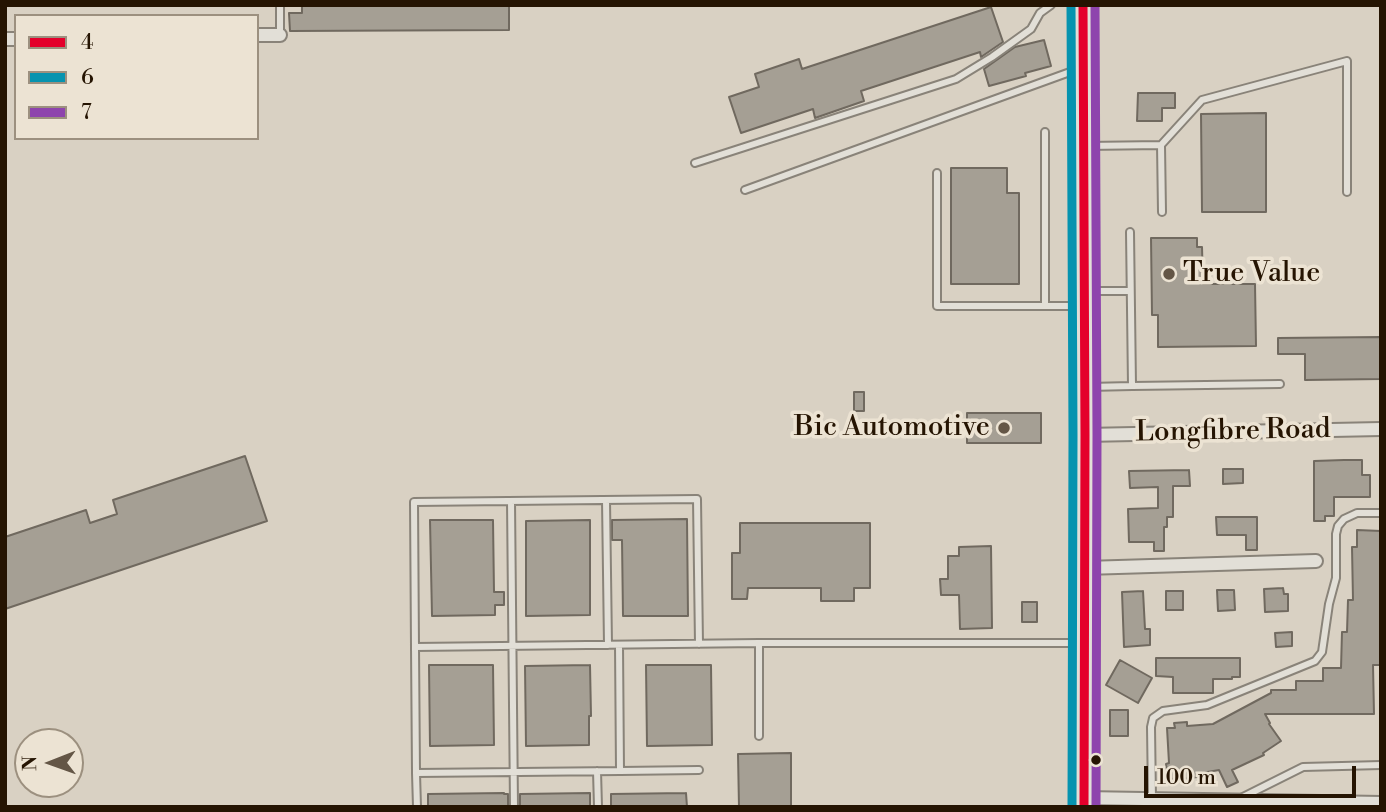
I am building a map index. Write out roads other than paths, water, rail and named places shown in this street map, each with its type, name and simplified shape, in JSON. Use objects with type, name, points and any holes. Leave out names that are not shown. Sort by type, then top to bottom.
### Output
[{"type":"main road","points":[[1083,5],[1086,435],[1084,802]]},
{"type":"street","points":[[259,35],[280,35]]},
{"type":"street","name":"Longfibre Road","points":[[1086,435],[1381,429]]},
{"type":"street","points":[[1086,568],[1316,561]]},
{"type":"street","points":[[1084,802],[1152,799],[1236,800],[1254,804],[1375,804]]},
{"type":"lane","points":[[280,5],[280,35]]},
{"type":"lane","points":[[695,163],[956,79],[1031,29],[1040,13],[1051,5]]},
{"type":"lane","points":[[1162,212],[1161,145],[1202,100],[1347,61],[1347,192]]},
{"type":"lane","points":[[745,190],[1083,73]]},
{"type":"lane","points":[[1045,132],[1045,306]]},
{"type":"lane","points":[[1083,146],[1161,145]]},
{"type":"lane","points":[[937,173],[937,306],[1045,306],[1130,291]]},
{"type":"lane","points":[[1130,232],[1132,386]]},
{"type":"lane","points":[[1085,387],[1280,384]]},
{"type":"lane","points":[[416,807],[414,502],[697,499],[699,644]]},
{"type":"lane","points":[[606,500],[608,645]]},
{"type":"lane","points":[[511,501],[514,807]]},
{"type":"lane","points":[[1152,799],[1153,718],[1163,711],[1207,705],[1320,657],[1335,578],[1338,526],[1357,513],[1381,513]]},
{"type":"lane","points":[[759,643],[759,736]]},
{"type":"lane","points":[[415,647],[1085,643]]},
{"type":"lane","points":[[619,645],[620,771]]},
{"type":"lane","points":[[1236,800],[1303,767],[1381,765]]},
{"type":"lane","points":[[416,773],[699,770]]},
{"type":"lane","points":[[597,771],[597,807]]},
{"type":"place","name":"True Value","points":[[1169,274]]},
{"type":"place","name":"Bic Automotive","points":[[1004,428]]}]
